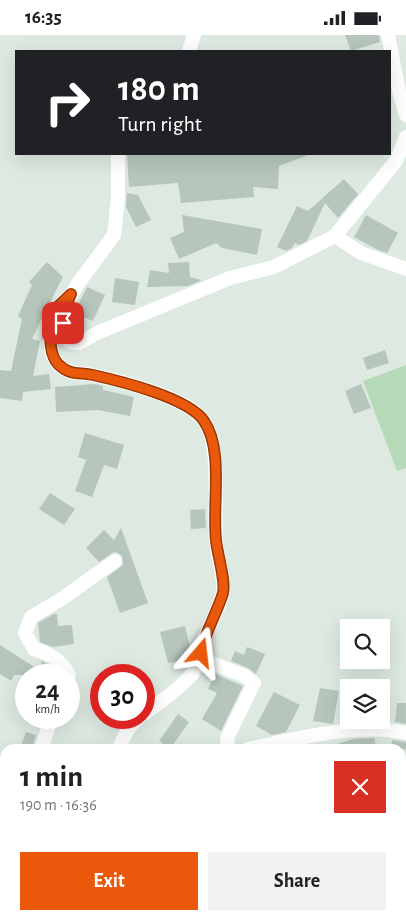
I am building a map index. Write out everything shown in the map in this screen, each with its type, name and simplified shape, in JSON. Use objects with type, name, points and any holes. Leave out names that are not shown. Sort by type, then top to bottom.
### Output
[{"type":"street","points":[[189,50],[194,35]]},
{"type":"street","points":[[388,35],[406,115]]},
{"type":"street","points":[[71,294],[65,308],[63,323],[66,336],[70,342],[80,343],[98,333],[230,278],[274,267],[335,236],[396,161],[406,137]]},
{"type":"street","points":[[118,155],[118,198],[114,235],[71,294],[51,313],[50,344],[57,363],[70,373],[90,374],[127,383],[176,401],[196,413],[203,419],[209,429],[215,459],[216,540],[223,591],[192,674],[155,705]]},
{"type":"street","points":[[335,236],[360,253],[406,269]]},
{"type":"street","points":[[62,664],[51,655],[34,649],[25,633],[31,617],[60,600],[115,561]]},
{"type":"street","points":[[198,658],[244,676],[254,683],[227,738],[228,744]]},
{"type":"street","points":[[44,744],[48,729]]},
{"type":"street","points":[[121,744],[129,729]]},
{"type":"street","points":[[272,744],[354,730],[394,730],[406,733]]},
{"type":"green space","points":[[406,365],[406,468],[397,471],[363,381]]},
{"type":"building","points":[[345,35],[379,35],[380,42],[351,50]]},
{"type":"building","points":[[127,155],[308,155],[279,166],[278,189],[253,187],[254,197],[181,203],[178,183],[129,187]]},
{"type":"building","points":[[344,179],[358,194],[338,218],[325,203],[307,241],[299,245],[295,243],[292,248],[286,251],[277,247],[297,206],[308,211]]},
{"type":"building","points":[[127,193],[138,195],[151,220],[136,227],[126,207]]},
{"type":"building","points":[[182,215],[262,229],[257,255],[222,248],[216,243],[179,259],[170,238],[184,232]]},
{"type":"building","points":[[366,215],[398,233],[387,253],[354,237]]},
{"type":"building","points":[[47,262],[63,277],[50,302],[43,309],[42,318],[32,339],[40,341],[33,376],[49,374],[51,389],[23,392],[22,401],[0,398],[0,370],[11,371],[22,319],[18,316],[32,285],[29,282]]},
{"type":"building","points":[[189,262],[190,277],[202,280],[188,286],[147,287],[150,270],[169,273],[168,263]]},
{"type":"building","points":[[115,278],[139,282],[135,305],[112,302]]},
{"type":"building","points":[[87,287],[105,295],[93,321],[74,313]]},
{"type":"building","points":[[385,350],[389,363],[367,370],[363,358]]},
{"type":"building","points":[[95,384],[103,386],[103,390],[134,397],[130,416],[98,410],[56,412],[55,387]]},
{"type":"building","points":[[361,384],[371,408],[354,414],[345,391]]},
{"type":"building","points":[[85,433],[124,445],[117,469],[104,465],[92,497],[75,491],[86,460],[78,457]]},
{"type":"building","points":[[50,493],[75,509],[64,525],[39,509]]},
{"type":"building","points":[[205,509],[206,528],[191,529],[190,510]]},
{"type":"building","points":[[121,528],[148,603],[120,613],[107,577],[123,565],[122,556],[114,552],[99,562],[86,548],[104,530],[114,540]]},
{"type":"building","points":[[57,614],[58,626],[72,625],[74,644],[53,647],[40,642],[38,623]]},
{"type":"building","points":[[185,626],[191,652],[190,658],[168,663],[160,632]]},
{"type":"building","points":[[0,645],[30,664],[15,664],[15,675],[11,681],[0,674]]},
{"type":"building","points":[[247,647],[265,654],[256,674],[248,668],[231,661],[235,651],[244,655]]},
{"type":"building","points":[[215,674],[243,686],[221,731],[202,719],[217,693],[208,689]]},
{"type":"building","points":[[320,688],[339,691],[333,724],[313,721]]},
{"type":"building","points":[[274,692],[300,705],[286,732],[272,735],[256,726]]},
{"type":"building","points":[[397,703],[406,703],[406,724],[395,722]]},
{"type":"building","points":[[178,714],[189,722],[174,744],[163,744],[159,741]]},
{"type":"building","points":[[26,732],[36,735],[33,744],[22,744]]},
{"type":"building","points":[[374,738],[376,744],[336,744],[353,739]]},
{"type":"building","points":[[392,740],[406,742],[406,744],[392,744]]},
{"type":"route","points":[[63,323],[65,308],[71,294],[51,313],[50,344],[57,363],[70,373],[90,374],[127,383],[176,401],[196,413],[203,419],[209,429],[215,459],[216,540],[223,591],[204,639],[201,653]]}]
